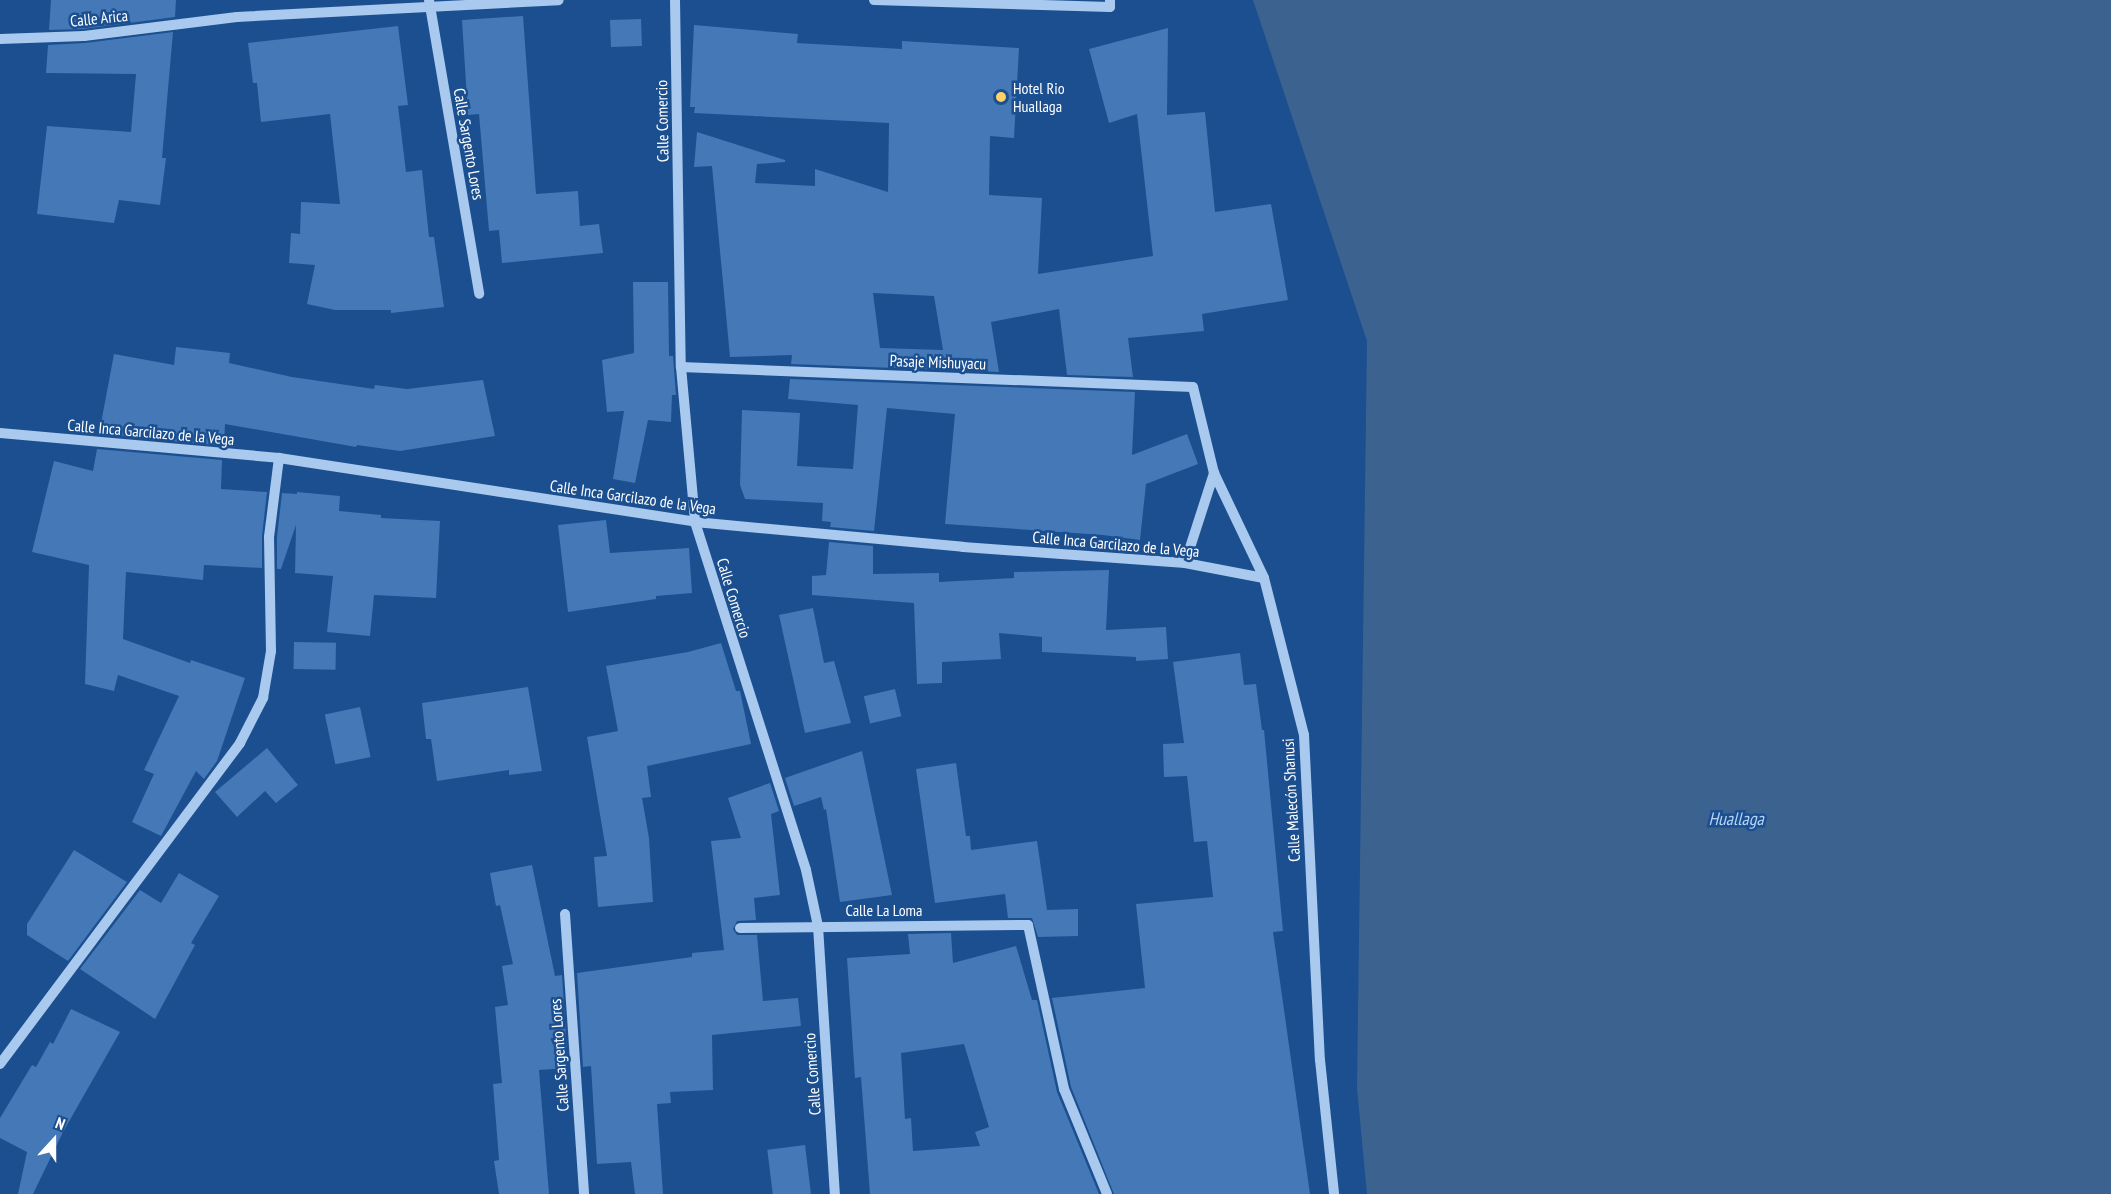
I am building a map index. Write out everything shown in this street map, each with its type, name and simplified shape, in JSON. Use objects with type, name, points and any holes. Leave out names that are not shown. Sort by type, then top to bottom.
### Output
[{"type":"street","name":"Calle Arica","points":[[0,39],[84,36],[237,17],[430,4],[559,0]]},
{"type":"street","name":"Calle Comercio","points":[[675,0],[681,367],[695,522],[806,870],[818,926],[835,1194]]},
{"type":"street","points":[[874,0],[1110,3]]},
{"type":"street","name":"Calle Sargento Lores","points":[[430,4],[479,294]]},
{"type":"street","name":"Pasaje Mishuyacu","points":[[681,367],[1193,387]]},
{"type":"street","name":"Calle Malecón Shanusi","points":[[1193,387],[1214,473],[1264,578],[1304,735],[1320,1060],[1334,1194]]},
{"type":"street","name":"Calle Inca Garcilazo de la Vega","points":[[0,433],[279,458],[695,522],[963,547],[1185,563],[1264,578]]},
{"type":"street","points":[[0,1064],[240,743],[263,698],[271,651],[268,537],[279,458]]},
{"type":"street","points":[[1185,563],[1214,473]]},
{"type":"street","name":"Calle Sargento Lores","points":[[565,914],[584,1194]]},
{"type":"street","name":"Calle La Loma","points":[[740,928],[1028,925],[1064,1089],[1107,1194]]},
{"type":"water","name":"Huallaga","points":[[1253,0],[2111,0],[2111,1194],[1367,1194],[1357,1088],[1367,341]]},
{"type":"building","points":[[51,0],[176,0],[175,17],[83,29],[49,30]]},
{"type":"building","points":[[523,16],[536,194],[578,191],[580,226],[599,224],[603,253],[502,263],[499,230],[489,231],[479,114],[468,115],[462,20]]},
{"type":"building","points":[[641,19],[642,46],[611,47],[610,20]]},
{"type":"building","points":[[694,25],[798,34],[797,43],[902,49],[902,41],[1019,48],[1014,138],[990,136],[989,195],[1042,198],[1038,274],[1153,256],[1137,114],[1109,123],[1089,49],[1168,28],[1167,115],[1205,112],[1215,212],[1271,204],[1288,300],[1202,314],[1204,331],[1128,338],[1133,377],[1067,375],[1059,309],[991,322],[999,372],[791,364],[792,355],[730,357],[712,166],[694,167],[697,132],[785,160],[785,162],[757,164],[755,183],[815,186],[815,169],[888,192],[889,123],[694,113],[695,107],[690,107]],"holes":[[[873,293],[934,296],[943,350],[880,348]]]},
{"type":"building","points":[[398,26],[408,105],[398,106],[406,172],[422,170],[429,237],[434,237],[444,307],[391,313],[391,310],[335,310],[307,304],[315,265],[289,263],[291,233],[300,234],[301,202],[340,204],[330,114],[261,122],[257,83],[253,83],[248,43]]},
{"type":"building","points":[[173,32],[162,158],[166,158],[160,205],[119,200],[114,223],[37,214],[47,126],[131,132],[136,74],[46,73],[48,45],[85,43]]},
{"type":"building","points":[[633,282],[668,282],[669,356],[673,356],[676,395],[672,395],[671,422],[648,420],[635,483],[613,479],[624,411],[607,412],[602,360],[634,353]]},
{"type":"building","points":[[176,347],[230,353],[229,363],[292,377],[374,389],[375,385],[407,389],[483,380],[495,436],[400,451],[357,445],[356,447],[225,424],[224,446],[99,434],[114,354],[174,365]]},
{"type":"building","points":[[790,379],[1135,392],[1132,455],[1187,434],[1198,464],[1146,484],[1140,540],[1103,535],[945,524],[955,414],[887,408],[874,531],[830,527],[831,522],[822,521],[823,503],[745,499],[740,485],[742,410],[800,413],[797,466],[853,469],[858,405],[788,399]]},
{"type":"building","points":[[97,449],[222,460],[221,489],[267,492],[262,536],[262,568],[204,565],[203,580],[126,572],[123,639],[190,663],[191,660],[245,678],[217,761],[204,779],[196,771],[161,836],[132,822],[154,774],[144,770],[179,696],[118,675],[114,691],[85,684],[89,565],[32,552],[54,461],[93,471]]},
{"type":"building","points":[[297,492],[340,496],[339,511],[381,515],[381,518],[440,521],[436,598],[374,595],[370,636],[327,632],[333,576],[295,573],[296,525],[281,569],[277,569],[277,537],[282,493],[297,494]]},
{"type":"building","points":[[606,520],[610,553],[689,548],[692,593],[656,596],[656,599],[568,612],[558,525]]},
{"type":"building","points":[[829,542],[873,546],[873,574],[939,573],[939,582],[1014,578],[1014,572],[1109,570],[1106,630],[1166,627],[1168,659],[1136,661],[1136,657],[1042,652],[1042,637],[999,633],[1001,659],[942,662],[942,683],[917,684],[914,603],[812,595],[812,576],[826,575]]},
{"type":"building","points":[[813,608],[824,663],[834,661],[851,723],[805,733],[779,615]]},
{"type":"building","points":[[294,642],[336,643],[336,670],[294,669]]},
{"type":"building","points":[[721,643],[736,691],[740,691],[751,744],[647,766],[651,797],[642,798],[649,838],[653,902],[598,907],[594,857],[607,856],[587,737],[618,731],[606,666],[688,652]]},
{"type":"building","points":[[1240,653],[1244,685],[1256,684],[1262,730],[1264,730],[1283,931],[1273,932],[1310,1194],[1114,1194],[1071,1087],[1052,998],[1145,988],[1136,904],[1213,897],[1207,841],[1194,842],[1187,776],[1164,777],[1163,744],[1184,743],[1173,662]]},
{"type":"building","points":[[528,687],[542,771],[509,775],[509,770],[437,781],[431,739],[426,739],[422,703]]},
{"type":"building","points":[[895,689],[901,716],[870,723],[864,696]]},
{"type":"building","points":[[360,707],[371,757],[335,764],[325,714]]},
{"type":"building","points":[[267,748],[298,785],[276,803],[265,791],[237,817],[215,792]]},
{"type":"building","points":[[862,751],[892,895],[840,902],[826,809],[824,810],[821,797],[794,806],[785,778]]},
{"type":"building","points":[[956,763],[966,836],[970,836],[971,850],[1037,841],[1047,910],[1078,909],[1078,936],[1038,937],[1032,918],[1008,918],[1005,894],[935,903],[916,769]]},
{"type":"building","points":[[770,783],[779,811],[771,814],[780,895],[754,898],[756,920],[737,921],[733,929],[737,935],[757,935],[763,1001],[798,998],[801,1026],[712,1035],[713,1090],[670,1092],[671,1103],[657,1104],[663,1194],[635,1194],[631,1162],[597,1164],[591,1066],[583,1067],[577,973],[692,957],[692,953],[724,950],[711,841],[741,838],[728,798]]},
{"type":"building","points":[[74,850],[127,882],[68,961],[27,935],[27,924]]},
{"type":"building","points":[[532,865],[555,976],[562,975],[568,1068],[539,1070],[549,1194],[499,1194],[494,1161],[499,1160],[493,1084],[502,1083],[495,1007],[508,1005],[502,966],[513,964],[500,905],[496,906],[490,873]]},
{"type":"building","points":[[179,873],[219,896],[191,943],[195,945],[155,1019],[80,969],[140,890],[161,903]]},
{"type":"building","points":[[951,933],[953,963],[1016,946],[1032,1000],[1037,1000],[1057,1092],[1099,1194],[870,1194],[861,1077],[855,1078],[847,958],[910,954],[908,934]],"holes":[[[964,1044],[989,1127],[975,1132],[980,1146],[913,1151],[911,1118],[905,1119],[901,1053]]]},
{"type":"building","points":[[71,1009],[120,1032],[63,1132],[33,1194],[18,1194],[27,1152],[0,1138],[0,1118],[32,1065],[36,1067],[50,1042],[53,1044]]},
{"type":"building","points":[[805,1145],[811,1194],[773,1194],[767,1150]]},
{"type":"place","name":"Hotel Rio Huallaga","points":[[1001,97]]}]
